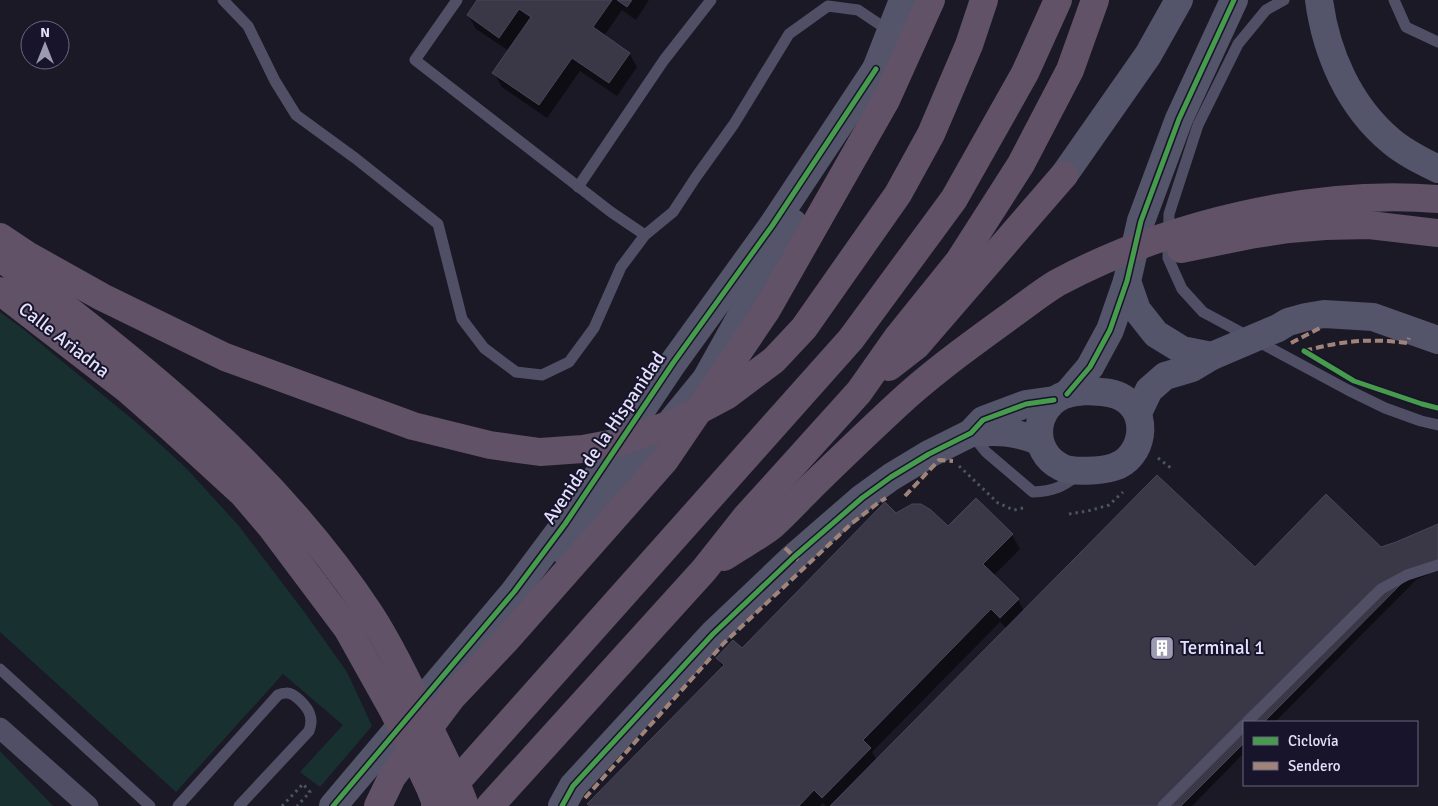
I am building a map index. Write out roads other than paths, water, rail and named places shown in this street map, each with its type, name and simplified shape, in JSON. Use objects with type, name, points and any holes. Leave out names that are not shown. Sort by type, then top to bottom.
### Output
[{"type":"highway","points":[[378,806],[392,777],[452,697],[507,639],[665,460],[766,311],[886,100],[931,0]]},
{"type":"highway","points":[[0,237],[27,255],[102,297],[225,358],[413,426],[490,445],[540,452],[583,449],[620,442],[677,422],[726,396],[774,360],[804,328],[898,194],[931,134],[969,45],[984,0]]},
{"type":"highway","points":[[0,257],[147,372],[230,446],[279,496],[331,559],[359,621],[394,712],[430,788],[436,806],[852,339],[954,199],[1025,74],[1058,0]]},
{"type":"highway","points":[[490,806],[600,688],[704,570],[746,517],[859,392],[958,261],[1021,164],[1070,70],[1095,0]]},
{"type":"highway","points":[[859,392],[916,346],[1064,176]]},
{"type":"highway","points":[[704,570],[772,525],[871,428],[946,364],[1012,315],[1060,297],[1144,260],[1193,246],[1307,204],[1354,199],[1438,199]]},
{"type":"highway","points":[[1249,225],[1289,229],[1369,225],[1438,233]]},
{"type":"highway","name":"Calle Ariadna","points":[[0,291],[128,390],[243,494],[272,528],[359,621]]},
{"type":"highway","points":[[359,621],[411,688],[465,806]]},
{"type":"street","name":"Avenida de la Hispanidad","points":[[514,592],[578,537],[706,379],[876,69],[903,0]]},
{"type":"street","points":[[1064,176],[1148,55],[1179,0]]},
{"type":"street","points":[[562,806],[573,786],[713,634],[794,557],[862,498],[928,454],[970,433],[983,420],[1026,404],[1061,397],[1086,391],[1110,392],[1125,398],[1138,413],[1141,432],[1140,442],[1129,458],[1115,467],[1101,470],[1062,468],[1047,457],[1039,441],[1038,428],[1043,412],[1061,397],[1090,367],[1110,330],[1127,281],[1142,222],[1180,119],[1234,0]]},
{"type":"street","points":[[1319,0],[1323,26],[1334,62],[1357,104],[1390,140],[1401,149],[1438,169]]},
{"type":"street","name":"Avenida de la Hispanidad","points":[[334,806],[514,592],[565,524],[673,363],[772,226],[876,69]]},
{"type":"street","points":[[1127,281],[1137,310],[1156,334],[1182,350],[1212,356]]},
{"type":"street","points":[[1138,413],[1149,390],[1165,376],[1192,368],[1212,356],[1288,322],[1324,314],[1373,318],[1438,340]]},
{"type":"street","points":[[970,433],[998,431],[1018,434],[1039,441]]},
{"type":"street","points":[[0,728],[88,806]]},
{"type":"lane","points":[[223,0],[248,26],[275,81],[296,115],[355,158],[438,224],[462,319],[484,348],[516,372],[542,375],[569,362],[594,328],[621,267],[645,235],[672,212],[734,124],[789,34],[828,6],[858,10],[892,32]]},
{"type":"lane","points":[[457,0],[415,60],[578,187],[645,235]]},
{"type":"lane","points":[[578,187],[664,60],[711,0]]},
{"type":"lane","points":[[1284,0],[1266,10],[1238,44],[1198,125],[1169,214],[1168,258],[1182,289],[1203,312],[1385,408],[1438,425]]},
{"type":"lane","points":[[1394,0],[1406,27],[1438,42]]},
{"type":"lane","points":[[970,433],[986,452],[1033,492],[1048,491],[1063,486],[1084,470]]},
{"type":"lane","points":[[1248,721],[1381,589],[1407,575],[1438,565]]},
{"type":"lane","points":[[0,669],[150,806]]},
{"type":"lane","points":[[178,806],[278,695],[285,692],[292,694],[308,709],[311,716],[309,731],[239,806]]},
{"type":"lane","points":[[1163,806],[1243,726]]},
{"type":"place","name":"Terminal 1","points":[[1162,648]]}]
